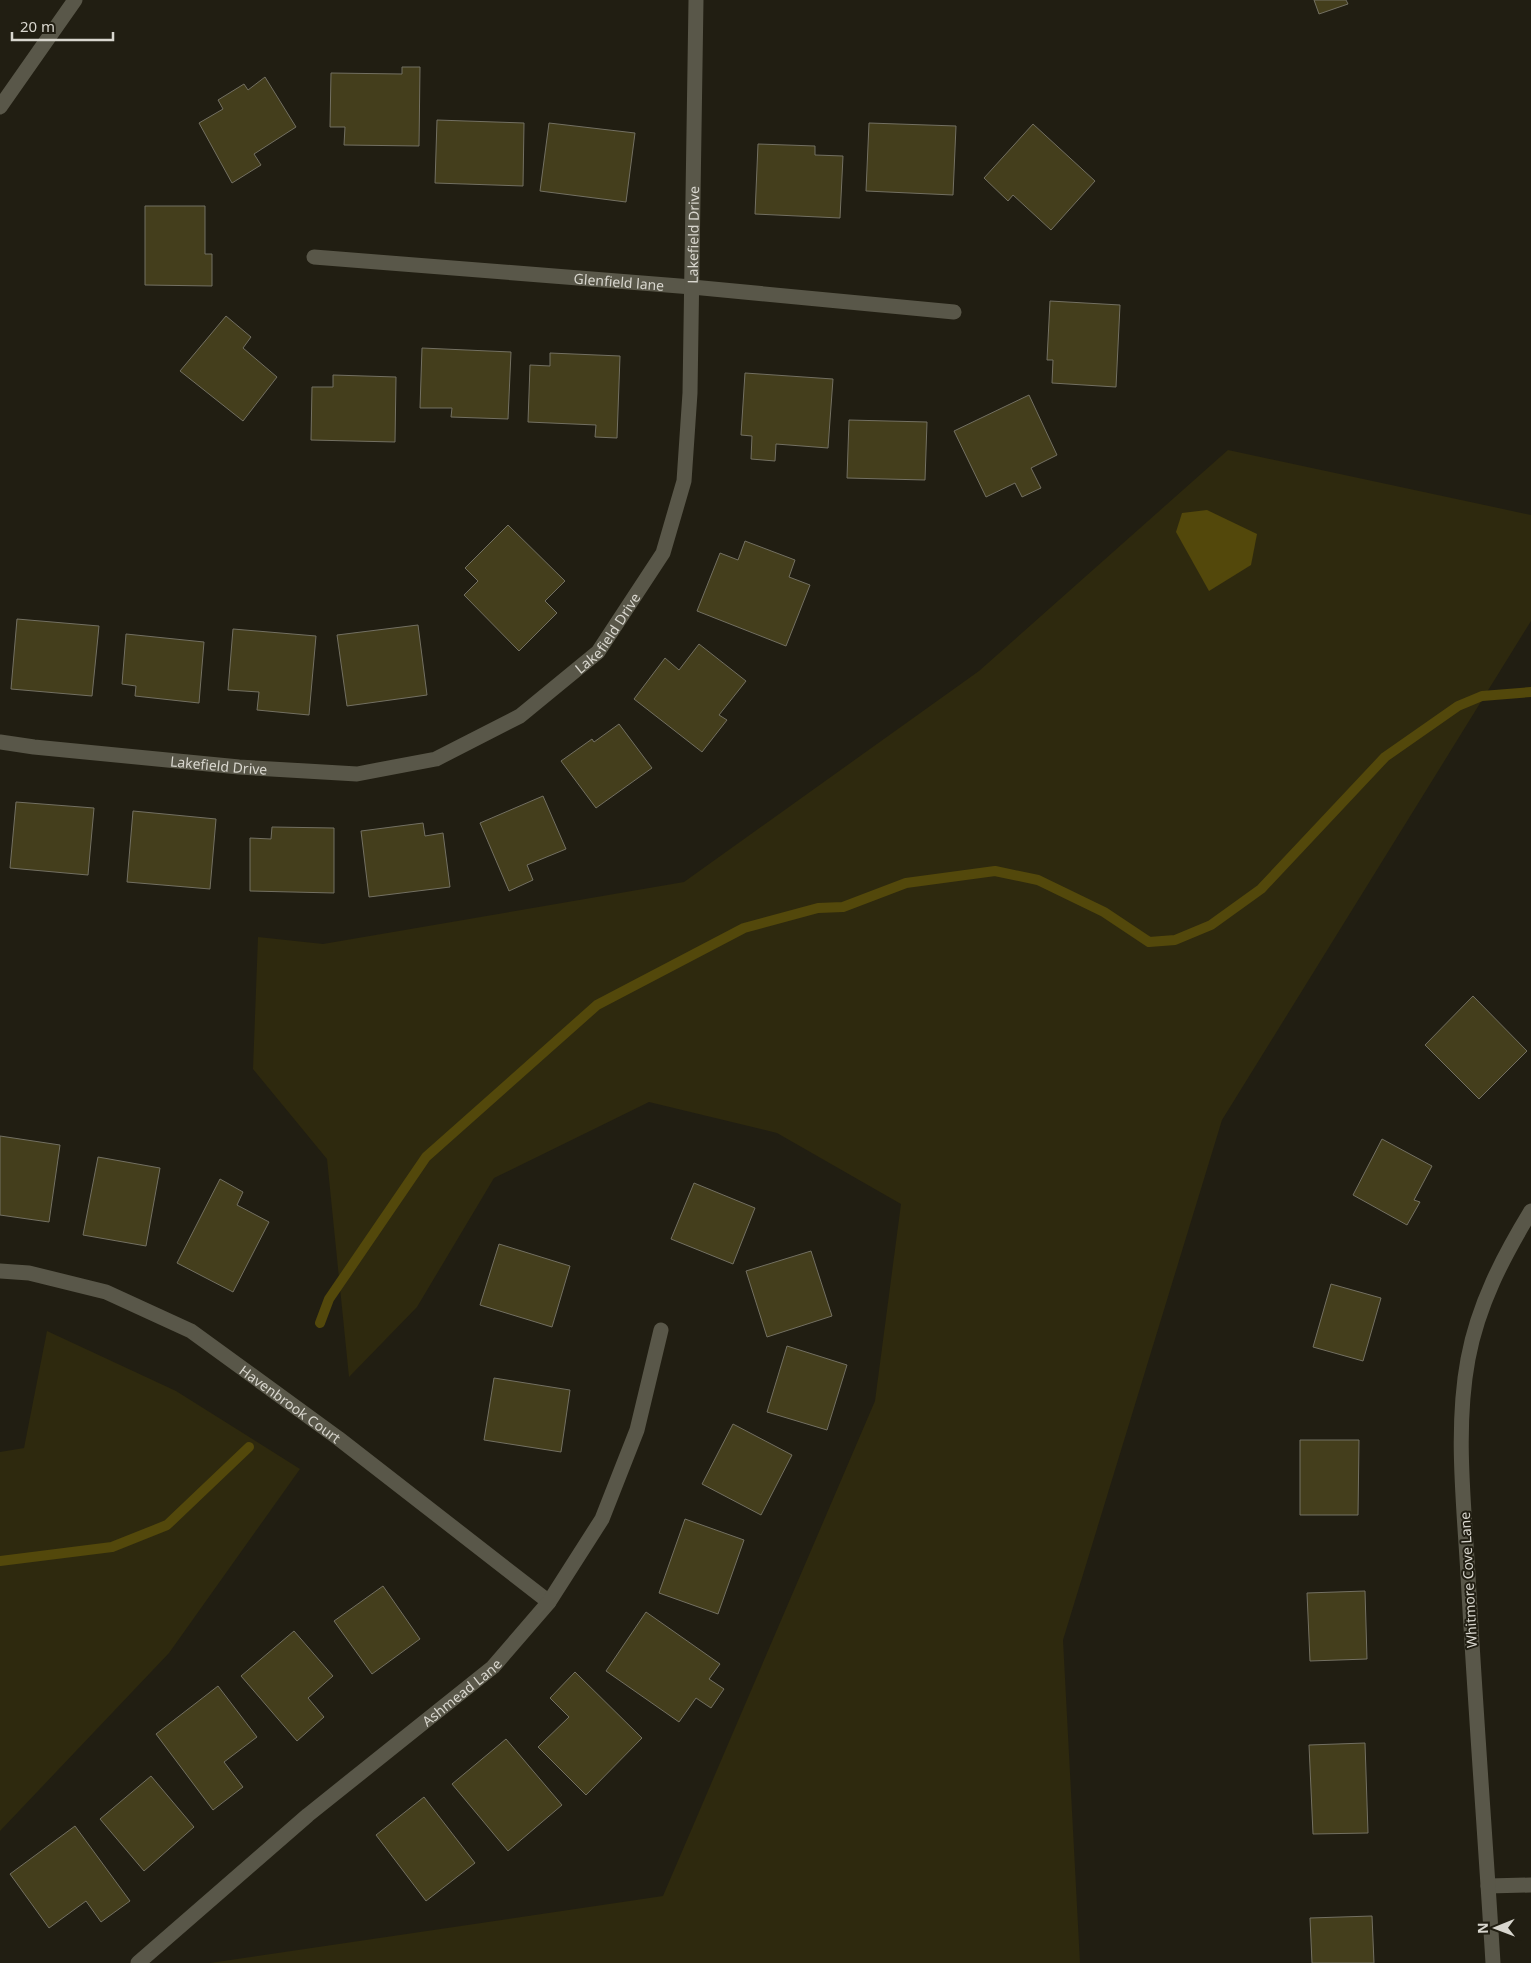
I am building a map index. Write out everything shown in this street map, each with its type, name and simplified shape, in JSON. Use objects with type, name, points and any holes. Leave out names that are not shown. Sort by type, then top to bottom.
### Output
[{"type":"street","points":[[0,107],[75,0]]},
{"type":"street","name":"Lakefield Drive","points":[[0,742],[34,747],[239,766],[357,774],[436,759],[520,716],[598,652],[663,553],[684,481],[690,393],[696,0]]},
{"type":"street","name":"Glenfield lane","points":[[314,257],[692,287],[954,312]]},
{"type":"street","name":"Whitmore Cove Lane","points":[[1493,1963],[1474,1700],[1462,1421],[1468,1360],[1480,1315],[1503,1256],[1531,1211]]},
{"type":"street","name":"Havenbrook Court","points":[[0,1271],[29,1274],[106,1292],[191,1331],[338,1438],[548,1602]]},
{"type":"street","name":"Ashmead Lane","points":[[138,1963],[308,1815],[493,1668],[548,1602],[602,1520],[638,1430],[661,1330]]},
{"type":"street","points":[[1488,1886],[1531,1885]]},
{"type":"shaded area","points":[[1228,450],[1531,515],[1531,621],[1222,1120],[1063,1640],[1080,1963],[210,1963],[663,1896],[875,1401],[901,1204],[777,1133],[649,1102],[494,1178],[417,1307],[349,1377],[327,1159],[253,1069],[258,937],[323,944],[684,882],[979,671]]},
{"type":"shaded area","points":[[1207,510],[1257,534],[1251,565],[1209,591],[1176,532],[1182,513]]},
{"type":"shaded area","points":[[47,1331],[176,1391],[300,1469],[169,1653],[0,1831],[0,1452],[24,1448]]},
{"type":"building","points":[[1314,0],[1346,0],[1348,4],[1319,14]]},
{"type":"building","points":[[402,67],[420,67],[419,146],[344,145],[345,127],[330,127],[331,73],[402,74]]},
{"type":"building","points":[[265,77],[296,127],[254,154],[261,165],[232,183],[199,123],[223,109],[218,100],[244,84],[248,90]]},
{"type":"building","points":[[437,120],[524,123],[523,186],[435,183]]},
{"type":"building","points":[[549,123],[635,133],[626,202],[540,191]]},
{"type":"building","points":[[869,123],[956,126],[953,195],[866,191]]},
{"type":"building","points":[[1033,124],[1095,181],[1051,230],[1013,195],[1008,201],[984,178]]},
{"type":"building","points":[[758,144],[815,146],[815,155],[843,156],[840,218],[755,214]]},
{"type":"building","points":[[145,206],[205,206],[205,254],[212,254],[212,286],[145,285]]},
{"type":"building","points":[[1050,301],[1120,305],[1116,387],[1052,383],[1053,360],[1047,360]]},
{"type":"building","points":[[226,316],[251,337],[243,348],[277,377],[243,421],[180,371]]},
{"type":"building","points":[[422,348],[511,352],[508,419],[451,417],[452,408],[420,408]]},
{"type":"building","points":[[550,353],[620,356],[617,438],[595,437],[596,425],[528,422],[530,365],[550,366]]},
{"type":"building","points":[[745,373],[833,379],[828,448],[776,444],[775,461],[751,459],[752,436],[741,435]]},
{"type":"building","points":[[333,375],[396,377],[395,442],[311,440],[312,387],[333,387]]},
{"type":"building","points":[[1029,395],[1057,455],[1031,468],[1041,488],[1022,497],[1015,483],[986,497],[954,431]]},
{"type":"building","points":[[849,420],[927,422],[925,480],[847,478]]},
{"type":"building","points":[[508,525],[565,581],[545,601],[557,613],[519,651],[464,595],[478,581],[465,568]]},
{"type":"building","points":[[745,541],[795,560],[789,577],[810,585],[786,646],[697,611],[720,553],[738,560]]},
{"type":"building","points":[[17,619],[99,626],[92,696],[11,689]]},
{"type":"building","points":[[418,625],[427,695],[347,706],[337,635]]},
{"type":"building","points":[[233,629],[316,636],[309,715],[257,710],[259,692],[228,690]]},
{"type":"building","points":[[126,634],[204,642],[199,703],[135,696],[136,686],[122,684]]},
{"type":"building","points":[[699,644],[746,681],[719,715],[727,720],[702,752],[634,699],[665,658],[679,670]]},
{"type":"building","points":[[619,724],[652,768],[596,808],[561,761],[592,739],[594,742]]},
{"type":"building","points":[[543,796],[566,849],[527,865],[533,880],[509,891],[480,823]]},
{"type":"building","points":[[16,802],[94,808],[88,875],[10,868]]},
{"type":"building","points":[[133,811],[216,819],[210,889],[127,882]]},
{"type":"building","points":[[423,823],[425,836],[443,833],[450,887],[369,897],[361,831]]},
{"type":"building","points":[[272,827],[334,828],[334,893],[250,891],[250,838],[271,839]]},
{"type":"building","points":[[1473,996],[1527,1051],[1479,1099],[1425,1045]]},
{"type":"building","points":[[0,1136],[60,1145],[49,1222],[0,1215]]},
{"type":"building","points":[[1382,1139],[1432,1166],[1414,1200],[1420,1202],[1407,1225],[1353,1195]]},
{"type":"building","points":[[98,1157],[160,1168],[146,1246],[83,1235]]},
{"type":"building","points":[[220,1179],[243,1192],[237,1205],[269,1222],[233,1292],[177,1263]]},
{"type":"building","points":[[694,1183],[755,1208],[733,1264],[671,1239]]},
{"type":"building","points":[[499,1244],[570,1266],[552,1327],[480,1305]]},
{"type":"building","points":[[811,1251],[832,1316],[767,1337],[746,1271]]},
{"type":"building","points":[[1331,1284],[1381,1298],[1363,1361],[1313,1347]]},
{"type":"building","points":[[787,1346],[847,1365],[827,1430],[767,1412]]},
{"type":"building","points":[[494,1378],[570,1390],[561,1452],[484,1440]]},
{"type":"building","points":[[733,1424],[792,1455],[761,1515],[702,1484]]},
{"type":"building","points":[[1300,1440],[1359,1440],[1358,1515],[1300,1515]]},
{"type":"building","points":[[685,1519],[744,1540],[718,1614],[659,1593]]},
{"type":"building","points":[[383,1586],[420,1639],[372,1674],[334,1621]]},
{"type":"building","points":[[1365,1591],[1367,1659],[1310,1661],[1307,1593]]},
{"type":"building","points":[[646,1612],[720,1664],[709,1679],[724,1689],[711,1708],[696,1698],[679,1722],[606,1671]]},
{"type":"building","points":[[294,1631],[333,1676],[308,1698],[324,1717],[297,1741],[241,1676]]},
{"type":"building","points":[[575,1672],[642,1738],[586,1795],[538,1747],[569,1717],[550,1698]]},
{"type":"building","points":[[218,1686],[257,1737],[224,1762],[243,1787],[213,1810],[156,1734]]},
{"type":"building","points":[[506,1739],[562,1805],[508,1851],[452,1784]]},
{"type":"building","points":[[1365,1743],[1368,1833],[1313,1834],[1309,1745]]},
{"type":"building","points":[[151,1776],[194,1827],[144,1871],[100,1819]]},
{"type":"building","points":[[424,1797],[475,1863],[426,1901],[376,1835]]},
{"type":"building","points":[[75,1826],[130,1901],[101,1922],[86,1901],[49,1928],[10,1874]]},
{"type":"building","points":[[1372,1916],[1374,1963],[1312,1963],[1310,1918]]},
{"type":"waterway","points":[[320,1323],[329,1299],[426,1157],[597,1005],[744,928],[818,908],[843,907],[906,883],[995,871],[1038,880],[1104,912],[1149,942],[1175,940],[1211,925],[1261,889],[1385,757],[1458,706],[1482,696],[1531,692]]},
{"type":"waterway","points":[[0,1561],[112,1547],[167,1525],[249,1447]]}]
